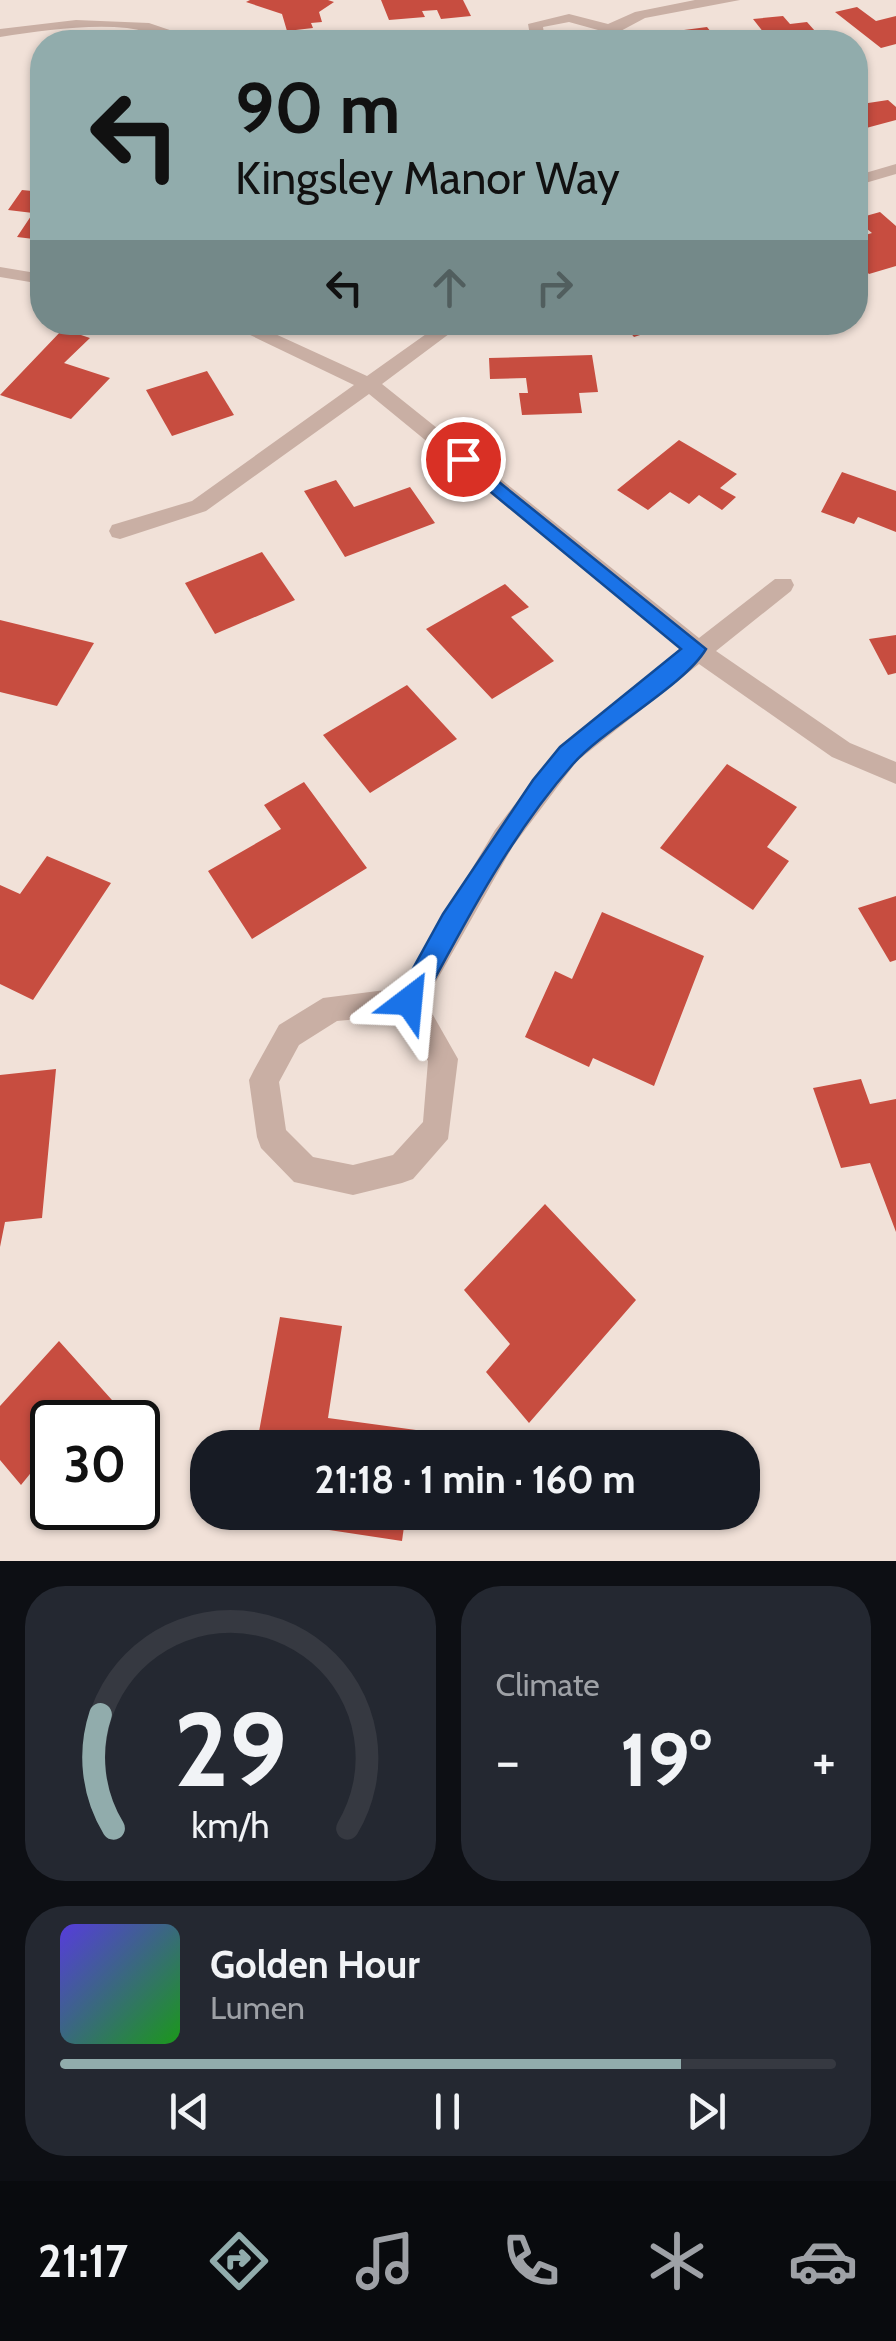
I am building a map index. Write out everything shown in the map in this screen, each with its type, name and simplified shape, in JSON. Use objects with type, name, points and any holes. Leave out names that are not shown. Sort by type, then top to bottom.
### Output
[{"type":"street","points":[[536,30],[534,24],[547,18],[568,18],[610,29],[653,12],[733,0]]},
{"type":"street","points":[[0,33],[78,22],[131,22],[171,30]]},
{"type":"street","points":[[868,177],[896,168]]},
{"type":"street","points":[[0,272],[30,277]]},
{"type":"street","points":[[260,335],[370,386],[696,649],[841,750],[896,773]]},
{"type":"street","points":[[120,531],[199,506],[439,335]]},
{"type":"street","points":[[409,1001],[452,922],[541,787],[568,754],[783,584]]},
{"type":"street","points":[[409,1001],[444,1060],[436,1128],[402,1168],[353,1180],[306,1171],[272,1137],[264,1080],[289,1035],[333,1008],[409,1001]]},
{"type":"building","points":[[381,0],[463,0],[471,16],[441,19],[437,10],[422,11],[425,17],[389,20]]},
{"type":"building","points":[[246,2],[334,2],[319,12],[322,22],[311,23],[313,28],[287,30],[282,14]]},
{"type":"building","points":[[857,7],[876,21],[896,16],[896,44],[881,48],[868,38],[868,30],[858,30],[835,12]]},
{"type":"building","points":[[783,16],[790,24],[807,22],[814,30],[762,30],[753,19]]},
{"type":"building","points":[[888,100],[896,107],[896,120],[868,128],[868,103]]},
{"type":"building","points":[[22,190],[30,191],[30,213],[8,210]]},
{"type":"building","points":[[880,212],[896,226],[896,266],[869,274],[868,234],[872,233],[868,230],[868,215]]},
{"type":"building","points":[[30,218],[30,239],[17,237]]},
{"type":"building","points":[[57,335],[90,338],[64,363],[110,378],[71,419],[0,395]]},
{"type":"building","points":[[592,355],[598,392],[579,393],[582,413],[522,415],[519,393],[528,393],[526,378],[490,379],[489,358]]},
{"type":"building","points":[[207,371],[234,415],[172,436],[146,390]]},
{"type":"building","points":[[679,440],[737,474],[720,488],[736,497],[722,510],[699,495],[689,504],[670,492],[648,510],[617,490]]},
{"type":"building","points":[[842,472],[896,491],[896,532],[858,517],[854,524],[821,512]]},
{"type":"building","points":[[336,480],[354,507],[410,487],[435,523],[345,557],[304,491]]},
{"type":"building","points":[[262,552],[295,600],[215,634],[185,583]]},
{"type":"building","points":[[505,584],[529,607],[511,617],[554,661],[492,699],[426,629]]},
{"type":"building","points":[[0,620],[94,643],[57,706],[0,692]]},
{"type":"building","points":[[896,635],[896,673],[888,675],[869,639]]},
{"type":"building","points":[[407,685],[457,739],[370,793],[323,735]]},
{"type":"building","points":[[727,764],[797,807],[767,847],[789,861],[753,910],[660,848]]},
{"type":"building","points":[[304,782],[367,868],[252,939],[208,871],[281,829],[264,805]]},
{"type":"building","points":[[47,856],[111,883],[33,1000],[0,984],[0,885],[20,894]]},
{"type":"building","points":[[896,896],[896,960],[890,962],[858,908]]},
{"type":"building","points":[[602,912],[704,956],[654,1086],[593,1058],[589,1067],[525,1037],[555,971],[572,979]]},
{"type":"building","points":[[56,1069],[42,1218],[5,1222],[0,1247],[0,1075]]},
{"type":"building","points":[[861,1079],[870,1104],[896,1099],[896,1232],[870,1163],[841,1168],[813,1088]]},
{"type":"building","points":[[545,1204],[636,1300],[529,1423],[486,1372],[510,1344],[464,1290]]},
{"type":"building","points":[[280,1317],[342,1326],[328,1418],[416,1430],[259,1430]]},
{"type":"building","points":[[59,1341],[112,1400],[30,1400],[30,1474],[21,1485],[0,1460],[0,1406]]},
{"type":"building","points":[[329,1530],[404,1530],[402,1541]]},
{"type":"route","points":[[409,1001],[452,922],[541,787],[568,754],[696,649],[463,459]]}]
